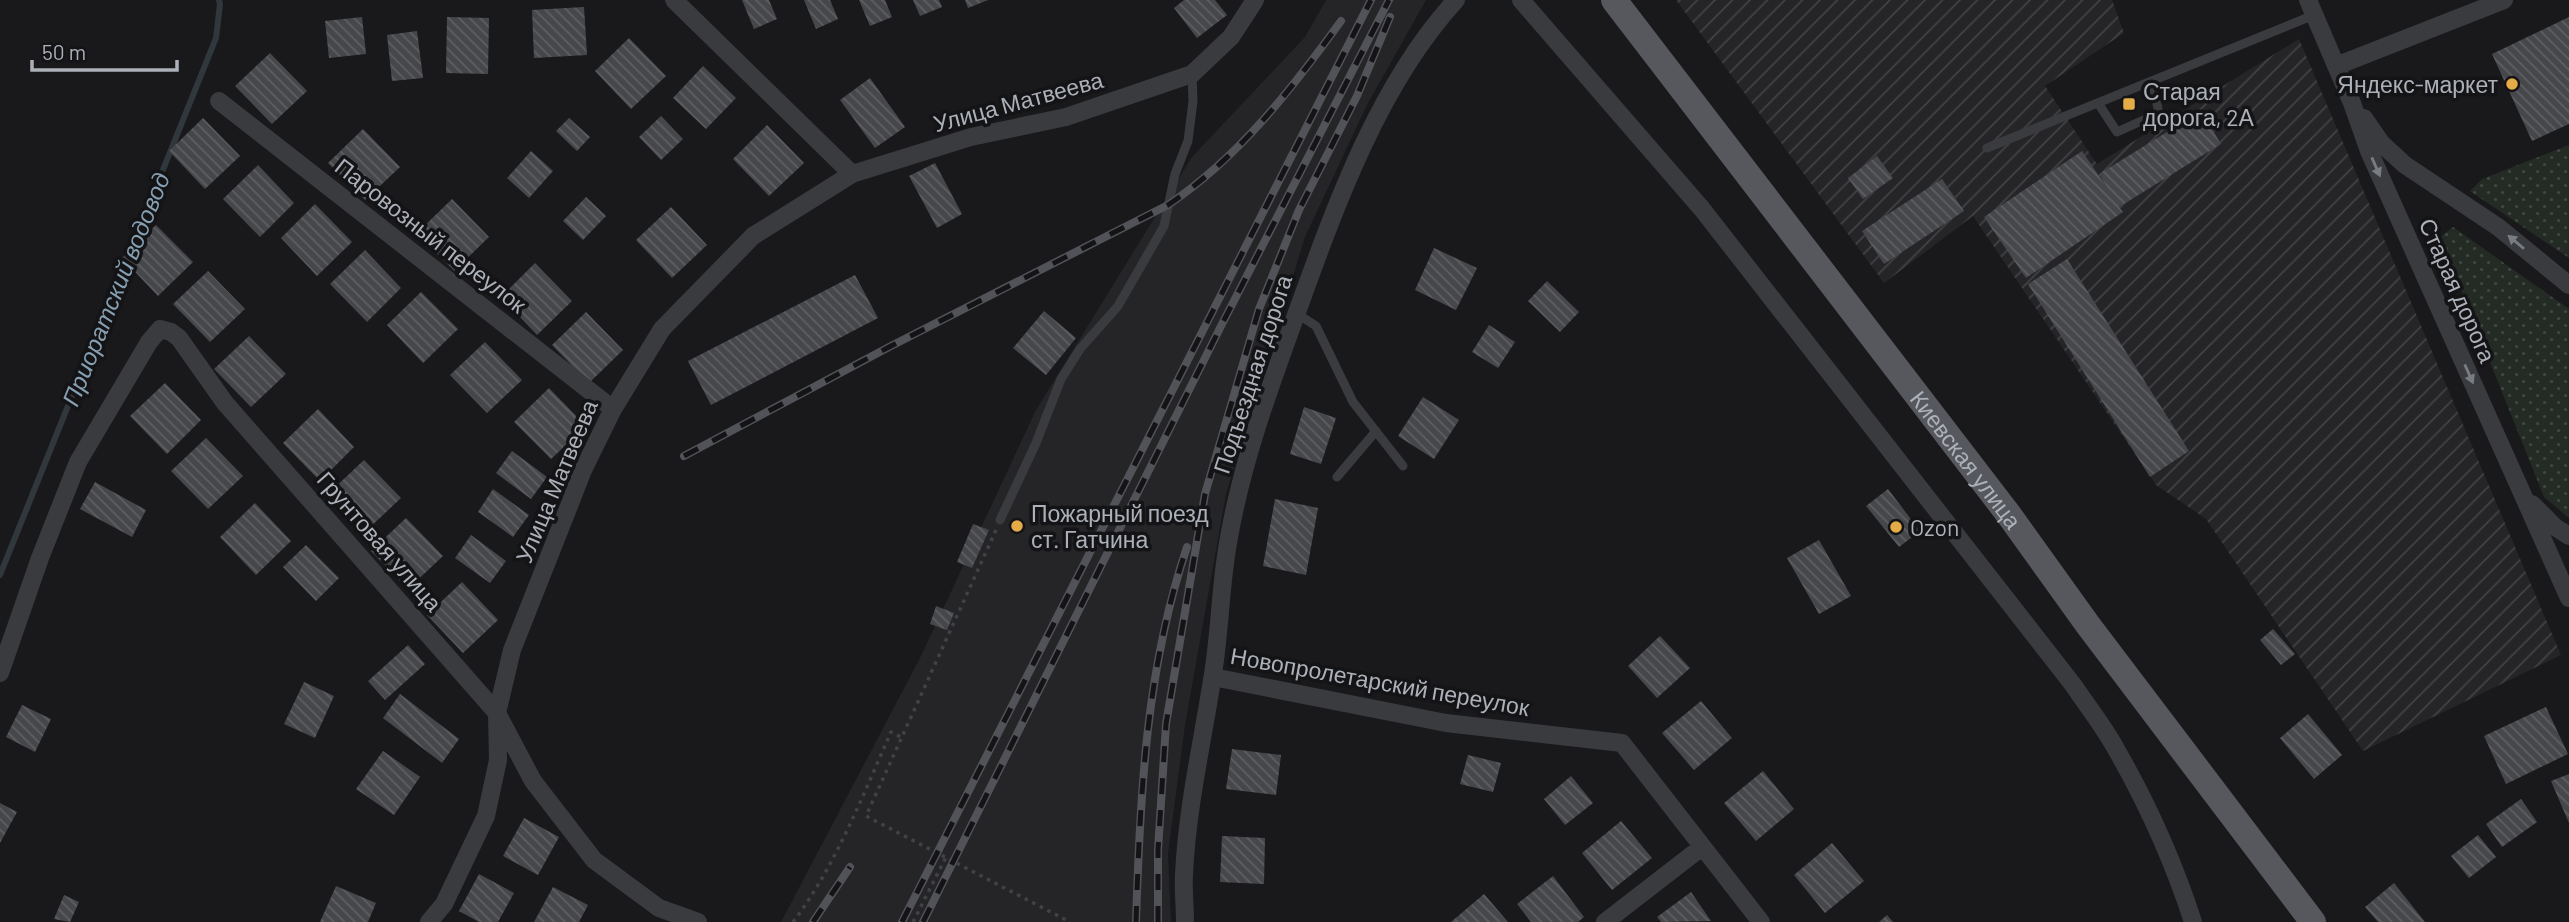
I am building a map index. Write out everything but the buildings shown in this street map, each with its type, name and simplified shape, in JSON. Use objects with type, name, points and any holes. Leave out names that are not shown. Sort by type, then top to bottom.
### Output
[{"type":"main road","name":"Киевская улица","points":[[1614,0],[2008,515],[2311,921]]},
{"type":"street","points":[[674,0],[852,174]]},
{"type":"street","name":"Улица Матвеева","points":[[429,922],[444,904],[486,816],[498,760],[497,713],[512,650],[583,470],[613,409],[662,329],[753,236],[852,174],[971,137],[1066,117],[1192,74],[1231,37],[1255,0]]},
{"type":"street","name":"Подъездная дорога","points":[[1185,922],[1183,875],[1198,759],[1213,677],[1228,543],[1243,475],[1267,393],[1326,233],[1379,114],[1428,30],[1456,0]]},
{"type":"street","points":[[1521,0],[1702,209],[2074,686],[2116,748],[2137,789],[2183,891],[2193,922]]},
{"type":"street","points":[[2336,66],[2504,0]]},
{"type":"street","name":"Старая дорога","points":[[2311,7],[2374,163],[2569,598]]},
{"type":"street","name":"Паровозный переулок","points":[[219,101],[613,409]]},
{"type":"street","name":"Старая дорога","points":[[2352,103],[2382,144],[2405,165],[2498,227],[2569,285]]},
{"type":"street","name":"Грунтовая улица","points":[[0,673],[40,558],[78,462],[149,342],[160,329],[171,332],[179,338],[225,403],[497,713],[533,780],[594,860],[659,908],[698,922]]},
{"type":"street","name":"Старая дорога","points":[[2524,496],[2555,527],[2569,536]]},
{"type":"street","name":"Новопролетарский переулок","points":[[1213,677],[1446,723],[1622,743],[1702,847]]},
{"type":"street","points":[[1605,922],[1702,847],[1761,922]]},
{"type":"lane","points":[[1987,148],[2152,81],[2311,7]]},
{"type":"lane","points":[[1000,520],[1036,443],[1060,379],[1080,349],[1118,306],[1164,226],[1175,174],[1188,141],[1194,101],[1192,74]]},
{"type":"lane","points":[[2098,103],[2117,132],[2159,113],[2152,81]]},
{"type":"lane","points":[[1296,313],[1315,326],[1353,402],[1403,466]]},
{"type":"lane","points":[[1337,477],[1376,431]]},
{"type":"path","points":[[1000,520],[866,816],[1070,922]]},
{"type":"path","points":[[793,922],[807,904],[849,824],[891,732],[903,738]]},
{"type":"path","points":[[913,922],[946,857]]},
{"type":"shaded area","points":[[1326,0],[1426,0],[1367,105],[1305,237],[1226,494],[1185,725],[1168,854],[1171,922],[781,922],[921,656],[1036,410],[1192,157],[1305,37]]},
{"type":"shaded area","points":[[1676,0],[2112,0],[2124,33],[2045,86],[2097,164],[2299,39],[2561,655],[2363,751],[2206,519],[2156,485],[1973,216],[1884,283]]},
{"type":"shaded area","points":[[2569,145],[2569,258],[2470,191],[2482,179]]},
{"type":"shaded area","points":[[2453,227],[2569,309],[2569,518],[2544,497],[2440,237]]},
{"type":"waterway","name":"Приоратский водовод","points":[[0,575],[216,38],[219,0]]},
{"type":"railway","points":[[902,922],[1371,0]]},
{"type":"railway","points":[[923,922],[1221,326],[1389,0]]},
{"type":"railway","points":[[1158,922],[1158,850],[1166,724],[1205,494],[1259,309],[1299,210],[1357,96],[1390,17]]},
{"type":"railway","points":[[684,456],[891,346],[1168,205],[1218,166],[1241,144],[1283,97],[1341,21]]},
{"type":"railway","points":[[1136,922],[1143,779],[1154,685],[1162,639],[1187,547]]},
{"type":"railway","points":[[813,922],[850,867]]},
{"type":"place","name":"Яндекс-маркет","points":[[2512,84]]},
{"type":"place","name":"Старая дорога, 2А","points":[[2129,104]]},
{"type":"place","name":"Пожарный поезд ст. Гатчина","points":[[1017,526]]},
{"type":"place","name":"Ozon","points":[[1896,527]]}]
